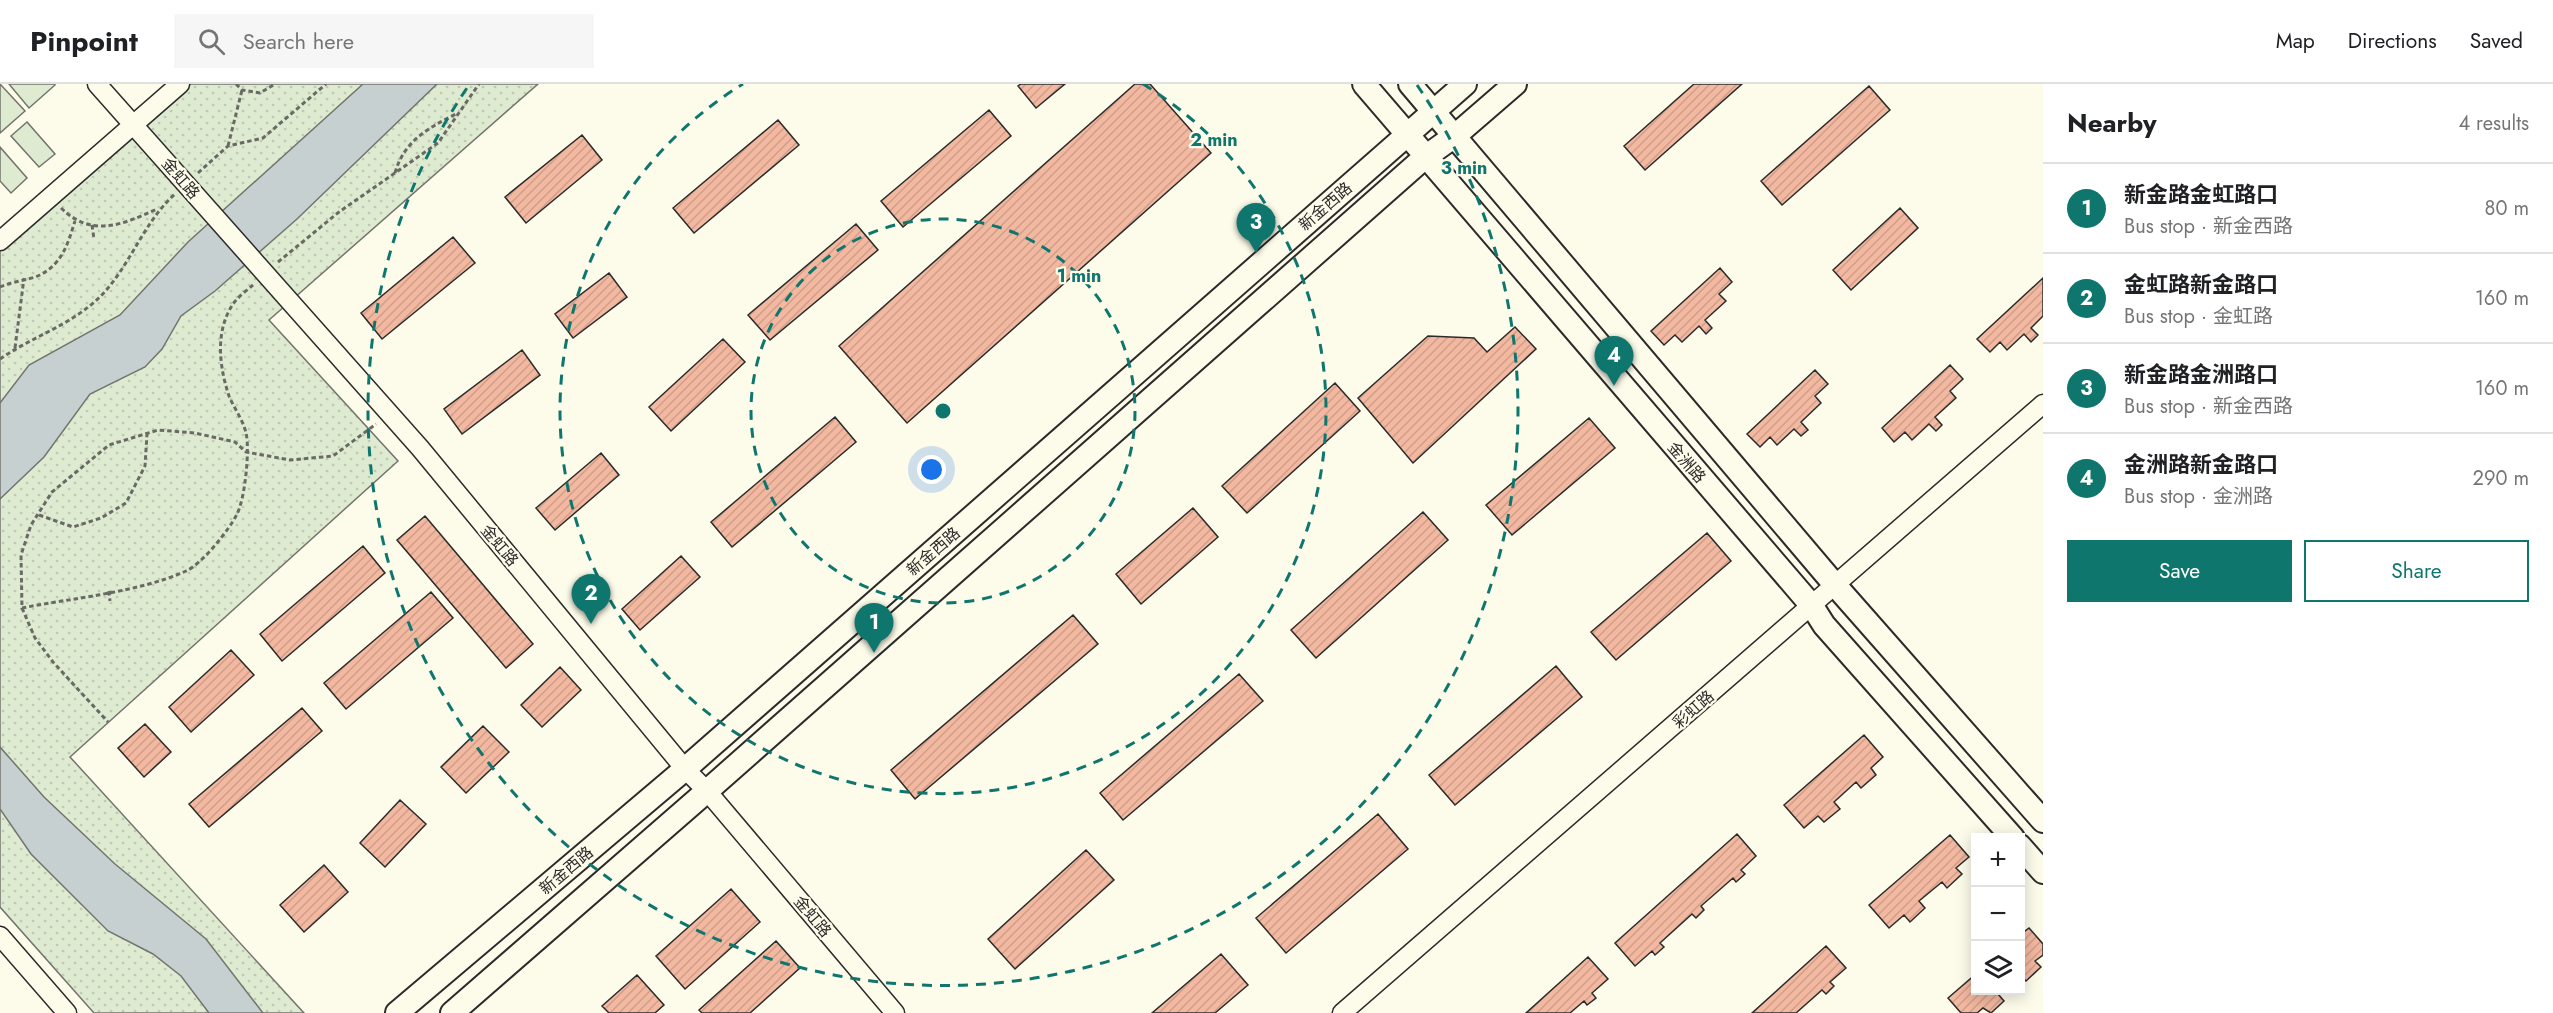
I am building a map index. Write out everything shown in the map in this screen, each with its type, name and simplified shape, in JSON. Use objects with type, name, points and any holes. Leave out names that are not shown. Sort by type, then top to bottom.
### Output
[{"type":"main road","name":"金洲路","points":[[1364,84],[1408,134],[1424,158],[1812,606],[1824,625],[2009,833]]},
{"type":"main road","name":"金洲路","points":[[1410,84],[1456,135],[1835,585],[2043,821]]},
{"type":"main road","name":"新金西路","points":[[397,1013],[685,769],[1465,84]]},
{"type":"main road","name":"新金西路","points":[[452,1013],[1424,158],[1456,135],[1515,84]]},
{"type":"main road","points":[[2025,852],[2043,872]]},
{"type":"street","name":"金虹路","points":[[97,84],[388,412],[685,769],[707,791],[895,1013]]},
{"type":"street","points":[[0,241],[180,84]]},
{"type":"street","name":"彩虹路","points":[[1342,1013],[2043,404]]},
{"type":"street","points":[[0,936],[67,1013]]},
{"type":"path","points":[[236,84],[242,90],[260,93],[275,84]]},
{"type":"path","points":[[0,359],[15,348],[86,311],[108,288],[130,259],[159,208],[228,146],[263,138],[326,84]]},
{"type":"path","points":[[22,608],[109,591],[189,571],[215,544],[238,513],[246,452],[246,434],[230,396],[221,365],[221,333],[233,303],[262,270],[339,212],[438,143],[479,84]]},
{"type":"path","points":[[228,146],[242,90]]},
{"type":"path","points":[[395,174],[399,160],[409,144],[428,128],[458,113]]},
{"type":"path","points":[[50,197],[75,221],[92,225],[127,223],[159,208]]},
{"type":"path","points":[[0,287],[24,277],[39,275],[61,260],[75,221]]},
{"type":"path","points":[[92,225],[94,239]]},
{"type":"path","points":[[15,348],[24,277]]},
{"type":"path","points":[[108,722],[35,638],[22,608],[21,555],[38,515],[52,492],[109,446],[158,430],[195,433],[235,442],[246,452],[290,460],[333,456],[370,430],[388,412]]},
{"type":"path","points":[[38,515],[73,527],[101,518],[126,504],[145,466],[147,434]]},
{"type":"path","points":[[109,591],[110,601]]},
{"type":"green space","points":[[0,84],[25,111],[0,133]]},
{"type":"green space","points":[[9,84],[55,84],[55,85],[29,108]]},
{"type":"green space","points":[[180,84],[538,84],[269,320],[398,461],[70,757],[304,1013],[94,1013],[0,907],[0,241]]},
{"type":"green space","points":[[27,122],[55,154],[39,167],[11,136]]},
{"type":"green space","points":[[0,147],[27,178],[11,193],[0,181]]},
{"type":"shaded area","points":[[363,84],[437,84],[297,219],[215,291],[181,316],[162,349],[145,367],[90,394],[44,457],[0,499],[0,403],[29,365],[120,315],[188,242]]},
{"type":"shaded area","points":[[0,747],[44,797],[115,864],[206,939],[263,1013],[209,1013],[181,976],[153,954],[108,931],[31,854],[0,809]]},
{"type":"building","points":[[1021,84],[1065,84],[1036,108],[1018,86]]},
{"type":"building","points":[[1135,84],[1150,84],[1211,153],[907,423],[839,346]]},
{"type":"building","points":[[1694,84],[1742,84],[1645,170],[1624,146]]},
{"type":"building","points":[[1869,86],[1890,110],[1782,205],[1761,181]]},
{"type":"building","points":[[989,110],[1011,136],[903,227],[881,201]]},
{"type":"building","points":[[778,120],[799,145],[694,233],[673,208]]},
{"type":"building","points":[[582,135],[602,160],[526,223],[505,197]]},
{"type":"building","points":[[1900,208],[1918,228],[1851,290],[1833,270]]},
{"type":"building","points":[[856,224],[878,250],[770,340],[748,315]]},
{"type":"building","points":[[453,237],[475,263],[382,339],[361,313]]},
{"type":"building","points":[[1720,268],[1732,282],[1719,294],[1726,301],[1705,320],[1712,328],[1706,334],[1699,326],[1682,342],[1675,335],[1664,345],[1651,331]]},
{"type":"building","points":[[609,273],[627,297],[573,338],[555,314]]},
{"type":"building","points":[[2043,278],[2043,316],[2031,328],[2038,335],[2031,342],[2024,334],[2007,350],[2000,342],[1990,352],[1977,339]]},
{"type":"building","points":[[1515,327],[1536,349],[1413,463],[1358,398],[1428,336],[1474,338],[1487,352]]},
{"type":"building","points":[[723,339],[745,362],[671,431],[649,407]]},
{"type":"building","points":[[522,350],[540,375],[462,434],[444,409]]},
{"type":"building","points":[[1950,365],[1963,379],[1950,391],[1956,398],[1935,417],[1942,425],[1936,431],[1929,424],[1912,440],[1905,432],[1894,442],[1882,428]]},
{"type":"building","points":[[1815,370],[1828,384],[1815,396],[1821,403],[1801,422],[1808,430],[1801,436],[1794,429],[1777,445],[1770,437],[1760,447],[1747,434]]},
{"type":"building","points":[[1335,383],[1360,411],[1247,513],[1222,486]]},
{"type":"building","points":[[835,417],[856,442],[732,547],[711,522]]},
{"type":"building","points":[[1589,418],[1615,448],[1512,535],[1486,505]]},
{"type":"building","points":[[601,453],[619,475],[555,530],[536,508]]},
{"type":"building","points":[[1193,508],[1218,537],[1141,604],[1116,574]]},
{"type":"building","points":[[1423,512],[1448,540],[1316,658],[1291,630]]},
{"type":"building","points":[[425,516],[533,644],[506,668],[397,540]]},
{"type":"building","points":[[1707,533],[1731,561],[1616,660],[1591,632]]},
{"type":"building","points":[[363,546],[385,573],[282,661],[260,634]]},
{"type":"building","points":[[681,556],[700,577],[640,630],[622,609]]},
{"type":"building","points":[[431,592],[453,618],[346,709],[324,683]]},
{"type":"building","points":[[1073,615],[1098,644],[915,799],[891,770]]},
{"type":"building","points":[[231,650],[254,675],[191,732],[169,707]]},
{"type":"building","points":[[1556,666],[1582,697],[1455,805],[1429,775]]},
{"type":"building","points":[[560,667],[581,690],[542,727],[521,705]]},
{"type":"building","points":[[1239,674],[1263,701],[1123,820],[1100,793]]},
{"type":"building","points":[[302,708],[322,731],[209,827],[189,804]]},
{"type":"building","points":[[145,724],[171,752],[144,777],[118,748]]},
{"type":"building","points":[[483,726],[509,752],[466,793],[441,767]]},
{"type":"building","points":[[1864,735],[1883,757],[1871,768],[1876,775],[1861,788],[1856,782],[1834,802],[1840,809],[1824,822],[1818,816],[1804,828],[1784,805]]},
{"type":"building","points":[[400,800],[426,824],[385,867],[360,843]]},
{"type":"building","points":[[1378,814],[1408,849],[1286,953],[1256,918]]},
{"type":"building","points":[[1737,834],[1756,856],[1741,870],[1745,874],[1736,882],[1733,878],[1701,906],[1704,910],[1696,918],[1692,914],[1660,943],[1664,947],[1655,955],[1652,951],[1635,966],[1615,943]]},
{"type":"building","points":[[1950,835],[1969,857],[1956,868],[1962,874],[1947,888],[1942,882],[1919,901],[1925,908],[1910,922],[1904,915],[1889,928],[1869,905]]},
{"type":"building","points":[[1086,850],[1114,880],[1015,969],[988,939]]},
{"type":"building","points":[[324,865],[348,892],[304,932],[280,905]]},
{"type":"building","points":[[731,889],[760,922],[685,989],[656,956]]},
{"type":"building","points":[[2029,928],[2043,944],[2043,955],[2035,961],[2041,967],[2026,981],[2025,980],[2025,931]]},
{"type":"building","points":[[776,941],[800,968],[750,1013],[702,1013],[699,1010]]},
{"type":"building","points":[[1826,946],[1846,968],[1830,982],[1834,986],[1826,994],[1822,990],[1796,1013],[1752,1013]]},
{"type":"building","points":[[1221,954],[1248,985],[1215,1013],[1152,1013]]},
{"type":"building","points":[[1588,957],[1608,979],[1592,993],[1596,998],[1587,1005],[1584,1001],[1570,1013],[1526,1013]]},
{"type":"building","points":[[637,975],[664,1005],[655,1013],[609,1013],[602,1006]]},
{"type":"building","points":[[1971,978],[1971,995],[1999,995],[2004,1001],[1991,1013],[1983,1008],[1977,1013],[1961,1013],[1948,998]]},
{"type":"place","name":"新金路金洲路口","points":[[1256,253]]},
{"type":"place","name":"金洲路新金路口","points":[[1614,386]]},
{"type":"place","name":"金虹路新金路口","points":[[591,624]]},
{"type":"place","name":"新金路金虹路口","points":[[874,653]]}]
